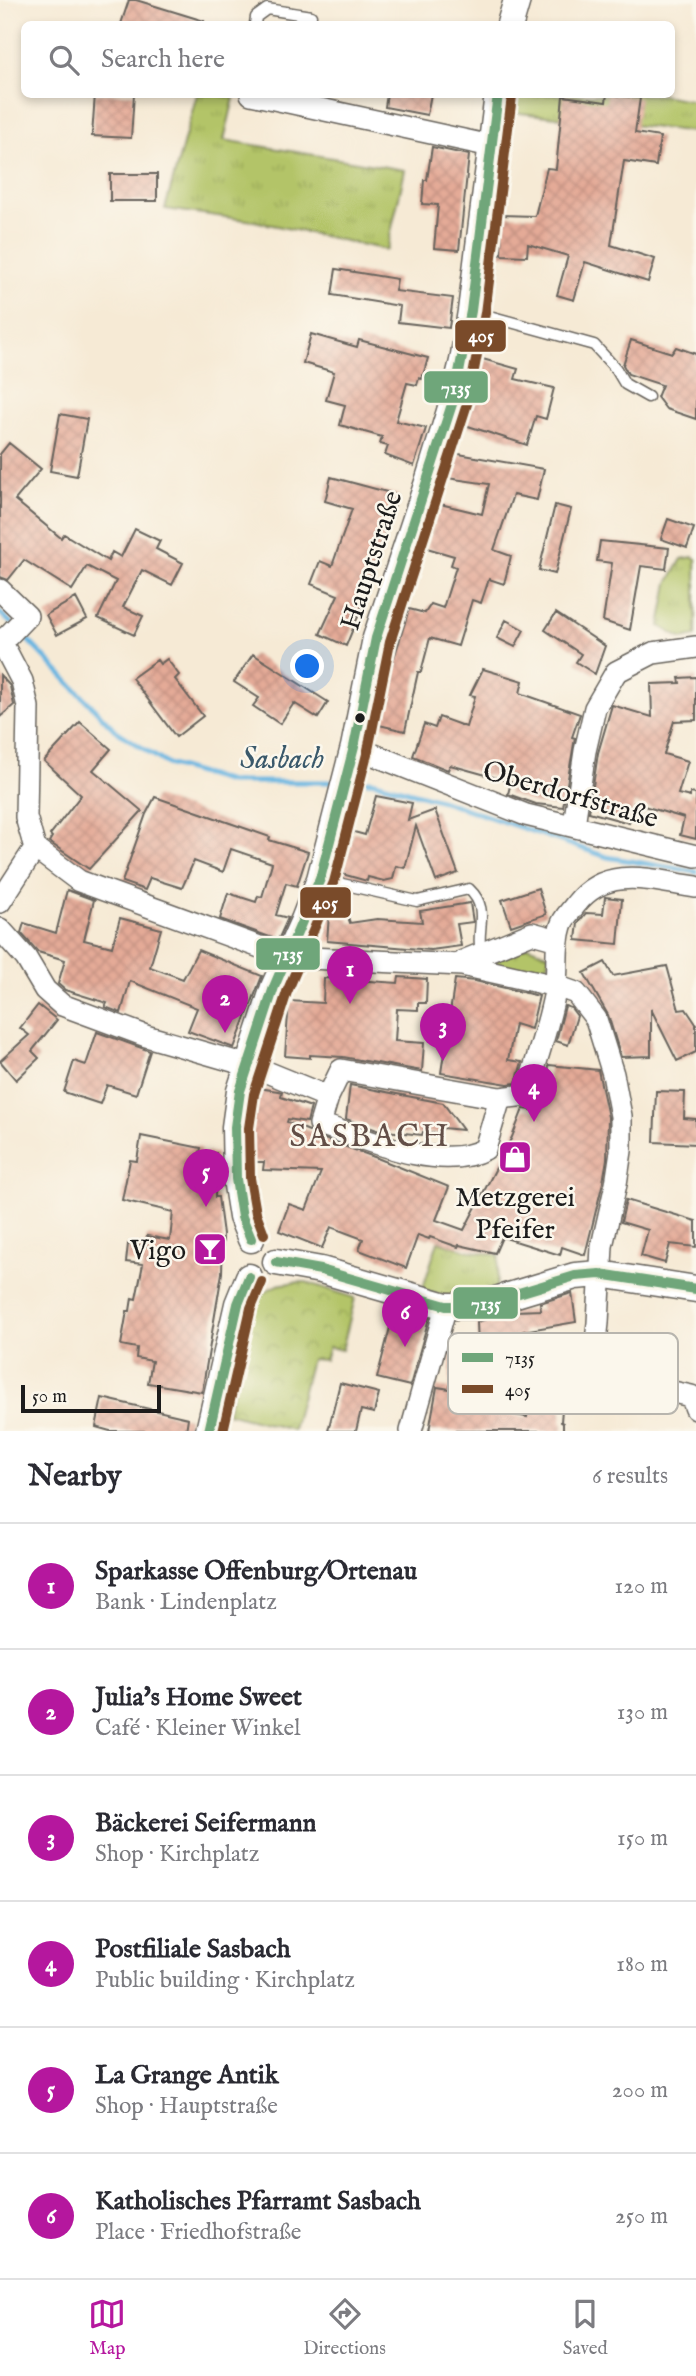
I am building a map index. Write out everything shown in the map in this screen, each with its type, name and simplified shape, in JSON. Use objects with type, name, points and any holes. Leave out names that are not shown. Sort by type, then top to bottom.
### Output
[{"type":"street","points":[[511,21],[517,0]]},
{"type":"street","points":[[269,98],[491,146]]},
{"type":"street","name":"Hauptstraße","points":[[251,1239],[242,1217],[236,1178],[236,1126],[240,1091],[274,987],[320,879],[341,803],[376,638],[454,398],[471,311],[497,98]]},
{"type":"street","points":[[0,590],[27,617],[4,639],[22,681],[27,707],[26,817],[35,849],[79,881],[287,957],[462,965],[576,993],[596,1019],[613,1074],[621,1116],[621,1151],[602,1246],[596,1333]]},
{"type":"street","points":[[573,825],[595,708],[616,672],[653,653],[696,647]]},
{"type":"street","name":"Oberdorfstraße","points":[[352,755],[526,815],[696,856]]},
{"type":"street","points":[[0,902],[35,849]]},
{"type":"street","points":[[500,1098],[485,1149],[474,1155],[411,1155],[320,1124],[328,1097],[341,1070],[500,1098],[526,1094],[556,986],[558,940],[562,923],[588,890],[601,882],[620,878],[696,887]]},
{"type":"street","points":[[0,929],[26,958],[45,990],[62,1005],[146,1036],[247,1065],[328,1097]]},
{"type":"street","points":[[462,965],[463,961],[532,933],[558,940]]},
{"type":"street","points":[[251,1239],[264,1240],[270,1244],[276,1255],[276,1262],[270,1273],[249,1277],[241,1270],[237,1258],[241,1246],[251,1239]]},
{"type":"street","points":[[276,1262],[321,1270],[446,1306],[488,1303],[575,1276],[600,1274],[696,1289]]},
{"type":"street","points":[[209,1431],[238,1304],[249,1277]]},
{"type":"street","points":[[411,1431],[446,1306]]},
{"type":"street","points":[[678,1393],[691,1396],[696,1409]]},
{"type":"lane","points":[[255,21],[256,17],[267,9],[311,16]]},
{"type":"lane","points":[[471,311],[594,345],[616,369],[625,384],[648,397]]},
{"type":"lane","points":[[320,879],[418,901],[469,889],[479,899],[482,917],[478,942],[481,954]]},
{"type":"green space","points":[[675,97],[696,101],[696,132],[511,112],[513,98]]},
{"type":"green space","points":[[196,98],[234,98],[224,140],[405,170],[387,250],[254,221],[165,209]]},
{"type":"green space","points":[[682,559],[696,559],[696,636],[682,639],[660,626],[668,583]]},
{"type":"green space","points":[[528,946],[550,955],[546,975],[496,966],[497,959]]},
{"type":"green space","points":[[438,1241],[465,1250],[499,1255],[496,1292],[455,1298],[422,1291]]},
{"type":"green space","points":[[306,1282],[355,1298],[342,1350],[329,1347],[325,1360],[311,1359],[293,1430],[227,1413],[253,1307],[264,1293],[275,1286]]},
{"type":"building","points":[[129,0],[136,0],[204,21],[122,21]]},
{"type":"building","points":[[95,98],[134,98],[131,138],[92,136]]},
{"type":"building","points":[[386,98],[430,98],[427,115],[385,107]]},
{"type":"building","points":[[563,98],[606,102],[606,98],[640,98],[635,133],[660,137],[656,166],[624,161],[611,245],[655,259],[648,282],[585,262],[574,300],[557,295],[568,256],[528,244],[527,256],[501,255],[502,215],[535,216],[547,168],[556,169]]},
{"type":"building","points":[[432,147],[469,155],[459,250],[434,248],[438,205],[422,204],[424,180],[427,180]]},
{"type":"building","points":[[110,174],[157,174],[157,201],[110,201]]},
{"type":"building","points":[[336,269],[397,279],[395,291],[453,298],[449,328],[398,322],[400,306],[332,295]]},
{"type":"building","points":[[311,334],[357,347],[359,340],[428,358],[422,379],[419,378],[417,385],[407,383],[396,421],[426,428],[414,466],[385,455],[388,446],[380,444],[382,437],[340,425],[345,405],[326,400],[334,372],[303,363]]},
{"type":"building","points":[[631,340],[672,353],[676,347],[696,354],[696,419],[666,409],[657,397],[662,385],[628,374],[623,365]]},
{"type":"building","points":[[479,358],[518,369],[515,379],[554,388],[546,419],[536,416],[527,445],[462,424]]},
{"type":"building","points":[[60,414],[87,419],[77,476],[50,471]]},
{"type":"building","points":[[9,443],[41,469],[15,500],[61,538],[64,534],[108,561],[112,552],[121,557],[135,529],[160,541],[156,549],[183,563],[172,585],[142,570],[123,607],[143,616],[134,635],[98,618],[116,581],[87,566],[72,590],[24,560],[8,580],[0,577],[0,454]]},
{"type":"building","points":[[453,453],[544,469],[537,500],[513,495],[494,550],[511,556],[504,584],[489,579],[481,603],[472,600],[458,646],[430,638],[421,672],[418,672],[405,731],[379,725],[392,665],[409,609],[425,613],[431,604],[443,608],[456,567],[451,565],[454,556],[427,548],[440,504],[482,514],[489,484],[447,478]]},
{"type":"building","points":[[331,477],[398,495],[369,581],[372,582],[346,646],[320,634],[338,595],[311,584],[320,561],[332,566],[352,509],[325,501]]},
{"type":"building","points":[[555,505],[571,509],[555,574],[539,570]]},
{"type":"building","points":[[668,519],[694,528],[687,548],[661,539]]},
{"type":"building","points":[[600,541],[669,548],[666,569],[641,566],[630,630],[603,621],[612,563],[597,561]]},
{"type":"building","points":[[76,598],[87,619],[57,635],[46,615]]},
{"type":"building","points":[[556,613],[605,646],[595,674],[576,662],[581,654],[545,630]]},
{"type":"building","points":[[506,620],[524,630],[515,647],[497,638]]},
{"type":"building","points":[[253,654],[328,702],[318,718],[294,703],[280,724],[253,706],[259,698],[234,682]]},
{"type":"building","points":[[167,659],[179,675],[175,679],[203,716],[176,737],[132,678],[157,660],[160,664]]},
{"type":"building","points":[[483,669],[523,681],[520,693],[580,714],[572,737],[575,738],[563,807],[536,804],[508,794],[511,782],[450,765],[448,770],[413,756],[424,724],[435,728],[439,717],[466,727],[475,696],[470,695]]},
{"type":"building","points":[[0,675],[10,686],[14,705],[0,717]]},
{"type":"building","points":[[696,677],[696,720],[674,721],[664,754],[688,761],[678,794],[690,797],[690,793],[696,794],[696,839],[680,835],[684,818],[634,803],[629,823],[589,812],[598,753],[612,705],[652,717],[651,684],[680,683],[679,678]]},
{"type":"building","points":[[80,722],[111,749],[93,770],[142,811],[89,869],[49,842],[52,837],[50,835],[81,795],[44,761]]},
{"type":"building","points":[[376,796],[412,803],[408,820],[435,810],[458,873],[436,881],[416,826],[405,868],[396,866],[393,879],[384,881],[368,877],[367,881],[342,874],[354,832],[365,835]]},
{"type":"building","points":[[155,797],[308,852],[297,886],[286,883],[276,915],[288,918],[278,940],[220,919],[228,893],[256,902],[258,896],[262,897],[272,863],[231,849],[223,872],[194,861],[182,888],[150,878],[145,890],[122,882],[146,814]]},
{"type":"building","points":[[538,888],[546,914],[511,926],[502,900]]},
{"type":"building","points":[[67,890],[94,900],[84,940],[112,947],[120,918],[161,929],[150,967],[183,979],[198,950],[262,976],[234,1048],[188,1031],[197,1008],[130,981],[121,1013],[105,1007],[107,1003],[65,990],[58,984],[65,960],[38,952],[21,933],[24,923],[56,933]]},
{"type":"building","points":[[605,897],[622,899],[618,944],[576,940],[578,923],[586,913],[603,914]]},
{"type":"building","points":[[470,903],[473,922],[457,924],[461,946],[431,950],[327,941],[329,915],[348,917],[350,923],[377,919],[422,922],[420,911]]},
{"type":"building","points":[[605,962],[613,976],[667,966],[679,1010],[686,1009],[696,1024],[696,1052],[677,1061],[651,1009],[651,1056],[621,1057],[608,1015],[584,973]]},
{"type":"building","points":[[399,977],[427,979],[426,1003],[418,1003],[418,1010],[397,1009],[395,1041],[424,1043],[422,1071],[343,1057],[285,1056],[289,1001],[323,1003],[324,978],[398,983]]},
{"type":"building","points":[[455,979],[539,996],[531,1029],[515,1024],[508,1060],[522,1062],[516,1083],[441,1073]]},
{"type":"building","points":[[38,1005],[57,1020],[32,1051],[39,1058],[16,1080],[0,1061],[29,1035],[20,1028]]},
{"type":"building","points":[[565,1006],[571,1008],[577,1016],[568,1045],[556,1041]]},
{"type":"building","points":[[97,1032],[150,1051],[136,1094],[107,1085],[100,1104],[64,1092],[74,1061],[86,1065]]},
{"type":"building","points":[[549,1065],[598,1070],[608,1117],[607,1159],[585,1255],[562,1247],[560,1255],[502,1237],[495,1253],[459,1245],[458,1247],[418,1235],[406,1268],[359,1250],[363,1239],[331,1227],[322,1248],[279,1231],[289,1204],[306,1210],[321,1172],[263,1170],[264,1162],[251,1162],[251,1132],[258,1088],[282,1092],[281,1097],[311,1107],[307,1122],[288,1119],[287,1122],[316,1136],[449,1187],[436,1220],[464,1230],[512,1137],[523,1109],[542,1111]]},
{"type":"building","points":[[350,1085],[443,1103],[463,1130],[443,1128],[438,1133],[423,1132],[422,1135],[377,1130],[346,1119]]},
{"type":"building","points":[[656,1091],[685,1092],[684,1118],[696,1119],[696,1144],[654,1142]]},
{"type":"building","points":[[141,1136],[201,1148],[200,1153],[216,1153],[215,1197],[218,1197],[223,1234],[222,1273],[202,1392],[148,1383],[152,1361],[136,1358],[137,1348],[121,1345],[127,1311],[130,1311],[132,1298],[136,1299],[143,1264],[126,1262],[128,1244],[146,1246],[147,1236],[170,1240],[173,1212],[122,1200],[130,1160],[137,1161]]},
{"type":"building","points":[[626,1200],[696,1221],[696,1247],[670,1244],[665,1263],[641,1256],[648,1230],[621,1222]]},
{"type":"building","points":[[572,1293],[576,1322],[523,1333],[477,1333],[477,1322],[514,1311],[541,1310],[540,1303]]},
{"type":"building","points":[[395,1308],[429,1318],[410,1386],[377,1378]]},
{"type":"building","points":[[340,1383],[379,1393],[374,1413],[361,1410],[356,1431],[328,1431]]},
{"type":"building","points":[[437,1387],[448,1389],[448,1414],[509,1414],[527,1417],[527,1414],[562,1414],[563,1431],[429,1431]]},
{"type":"building","points":[[102,1398],[188,1418],[186,1431],[110,1431],[96,1427]]},
{"type":"waterway","name":"Sasbach","points":[[0,613],[11,623]]},
{"type":"waterway","name":"Sasbach","points":[[18,630],[115,730],[167,764],[229,782],[335,782]]},
{"type":"waterway","name":"Sasbach","points":[[352,782],[372,781],[443,801],[607,857],[696,872]]},
{"type":"transit line","name":"7135","points":[[251,1239],[242,1217],[236,1179],[235,1127],[240,1091],[274,987],[320,879],[354,747],[376,638],[454,398],[471,311],[498,98]]},
{"type":"transit line","name":"405","points":[[264,1234],[256,1213],[250,1178],[249,1128],[254,1094],[287,992],[334,882],[368,750],[390,642],[468,401],[485,313],[512,98]]},
{"type":"transit line","name":"7135","points":[[276,1262],[321,1270],[446,1306],[476,1306],[575,1276],[600,1274],[696,1289]]},
{"type":"transit line","name":"7135","points":[[209,1431],[238,1304],[249,1277]]},
{"type":"transit line","name":"405","points":[[223,1431],[251,1308],[262,1282]]},
{"type":"place","name":"Sparkasse Offenburg/Ortenau","points":[[350,1004]]},
{"type":"place","name":"Julia's Home Sweet","points":[[225,1033]]},
{"type":"place","name":"Bäckerei Seifermann","points":[[443,1061]]},
{"type":"place","name":"Postfiliale Sasbach","points":[[534,1122]]},
{"type":"place","name":"Metzgerei Pfeifer","points":[[515,1157]]},
{"type":"place","name":"La Grange Antik","points":[[206,1207]]},
{"type":"place","name":"Vigo","points":[[210,1249]]},
{"type":"place","name":"Katholisches Pfarramt Sasbach","points":[[405,1347]]},
{"type":"district","name":"SASBACH","points":[[370,1135]]}]
